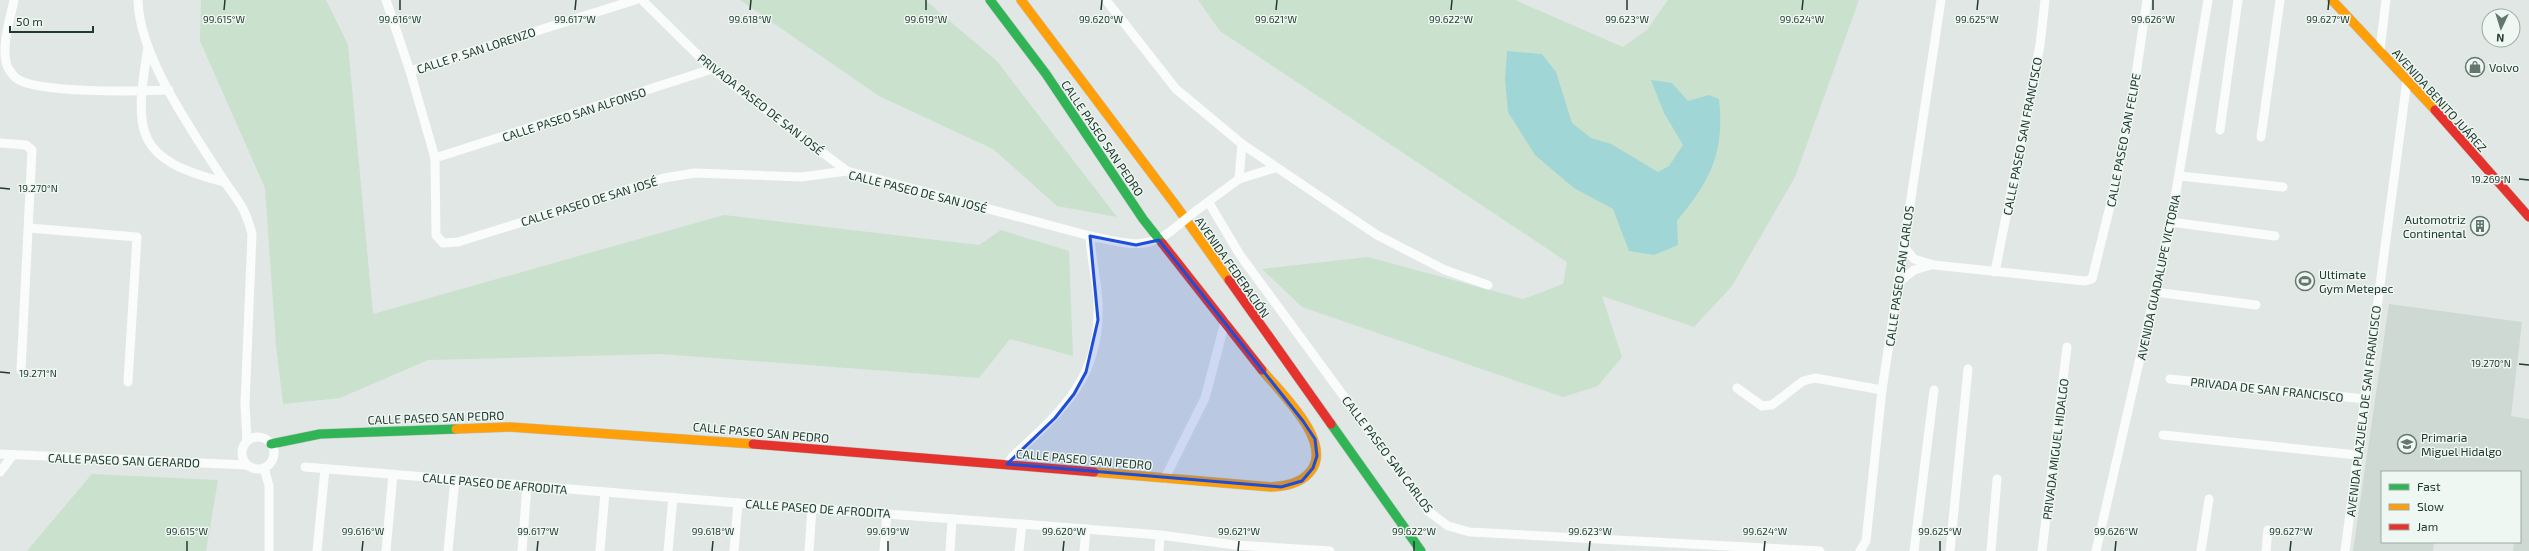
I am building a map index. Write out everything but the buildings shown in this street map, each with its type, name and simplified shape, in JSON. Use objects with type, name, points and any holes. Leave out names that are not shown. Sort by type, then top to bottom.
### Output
[{"type":"street","points":[[14,0],[4,56],[7,68],[16,78],[34,85],[141,91],[169,90]]},
{"type":"street","points":[[138,0],[148,47],[169,90],[224,182],[246,211],[252,234],[245,404],[247,441],[242,451],[242,456],[247,465],[258,469],[264,468],[273,461],[274,456],[271,444],[258,437],[247,441]]},
{"type":"street","points":[[386,0],[410,71],[435,158]]},
{"type":"street","name":"CALLE P. SAN LORENZO","points":[[410,71],[635,0]]},
{"type":"street","name":"PRIVADA PASEO DE SAN JOSÉ","points":[[642,0],[712,69],[847,171]]},
{"type":"street","name":"CALLE PASEO SAN PEDRO","points":[[271,444],[320,434],[510,427],[620,432],[1281,487],[1302,481],[1313,468],[1317,456],[1315,439],[1225,322],[1159,240],[1046,74],[990,0]]},
{"type":"street","name":"AVENIDA FEDERACIÓN","points":[[1021,0],[1176,207],[1421,551]]},
{"type":"street","points":[[1106,0],[1176,89],[1242,144],[1275,168],[1377,235],[1445,270],[1488,285]]},
{"type":"street","name":"CALLE PASEO SAN CARLOS","points":[[1860,551],[1866,542],[1882,390],[1941,0]]},
{"type":"street","name":"CALLE PASEO SAN FRANCISCO","points":[[1995,272],[2040,45],[2045,0]]},
{"type":"street","name":"CALLE PASEO SAN FELIPE","points":[[1995,272],[2085,281],[2092,279],[2116,186],[2134,88],[2147,0]]},
{"type":"street","name":"AVENIDA GUADALUPE VICTORIA","points":[[2096,551],[2171,222],[2180,176],[2208,0]]},
{"type":"street","points":[[2220,130],[2238,0]]},
{"type":"street","points":[[2261,137],[2280,0]]},
{"type":"street","name":"AVENIDA BENITO JUÁREZ","points":[[2332,0],[2380,50],[2529,217]]},
{"type":"street","points":[[2380,50],[2386,0]]},
{"type":"street","points":[[148,47],[141,91],[142,123],[148,142],[160,156],[185,170],[224,182]]},
{"type":"street","name":"CALLE PASEO SAN ALFONSO","points":[[435,158],[712,69]]},
{"type":"street","name":"AVENIDA PLAZUELA DE SAN FRANCISCO","points":[[2345,551],[2407,80]]},
{"type":"street","points":[[0,143],[26,145],[31,148],[29,228],[21,370]]},
{"type":"street","points":[[1239,179],[1242,144]]},
{"type":"street","name":"CALLE PASEO DE SAN JOSÉ","points":[[435,158],[436,235],[443,243],[458,242],[664,178],[695,172],[801,177],[847,171],[1090,236],[1136,244],[1159,240]]},
{"type":"street","points":[[1159,240],[1239,179],[1275,168]]},
{"type":"street","points":[[2180,176],[2283,187]]},
{"type":"street","name":"CALLE PASEO SAN CARLOS","points":[[1209,202],[1240,255],[1428,511],[1448,526],[1470,532],[1820,551]]},
{"type":"street","points":[[2171,222],[2275,236]]},
{"type":"street","points":[[29,228],[129,234],[136,237],[128,382]]},
{"type":"street","points":[[1007,464],[1012,457],[1055,418],[1074,394],[1086,372],[1094,347],[1098,320],[1090,236]]},
{"type":"street","points":[[1903,246],[1914,259],[1934,264],[1995,272]]},
{"type":"street","points":[[1898,283],[1914,270],[1934,264]]},
{"type":"street","points":[[2155,292],[2256,305]]},
{"type":"street","points":[[1165,478],[1205,398],[1225,322]]},
{"type":"street","name":"PRIVADA MIGUEL HIDALGO","points":[[2042,551],[2067,347]]},
{"type":"street","points":[[1950,551],[1968,369]]},
{"type":"street","points":[[1737,388],[1762,406],[1772,405],[1803,381],[1815,378],[1882,390]]},
{"type":"street","name":"PRIVADA DE SAN FRANCISCO","points":[[2170,379],[2365,399]]},
{"type":"street","points":[[1914,551],[1934,390]]},
{"type":"street","points":[[2163,435],[2358,455]]},
{"type":"street","name":"CALLE PASEO SAN GERARDO","points":[[0,454],[13,456],[247,465]]},
{"type":"street","points":[[0,472],[13,456]]},
{"type":"street","name":"CALLE PASEO DE AFRODITA","points":[[305,467],[738,503],[812,507],[1086,529],[1160,536],[1235,548],[1330,551]]},
{"type":"street","points":[[264,468],[269,486],[269,551]]},
{"type":"street","points":[[317,551],[324,469]]},
{"type":"street","points":[[386,551],[393,474]]},
{"type":"street","points":[[448,551],[455,479]]},
{"type":"street","points":[[1991,551],[1997,479]]},
{"type":"street","points":[[522,551],[527,485]]},
{"type":"street","points":[[600,551],[605,492]]},
{"type":"street","points":[[668,551],[673,497]]},
{"type":"street","points":[[2201,551],[2209,499]]},
{"type":"street","points":[[734,551],[738,503]]},
{"type":"street","points":[[809,551],[812,507]]},
{"type":"street","points":[[884,551],[887,513]]},
{"type":"street","points":[[950,551],[952,519]]},
{"type":"street","points":[[1019,551],[1022,524]]},
{"type":"street","points":[[1084,551],[1086,529]]},
{"type":"street","points":[[2266,551],[2268,530]]},
{"type":"street","points":[[1159,551],[1160,536]]},
{"type":"highlighted area","points":[[1090,236],[1136,245],[1159,240],[1303,421],[1315,439],[1317,456],[1313,468],[1302,481],[1281,487],[1007,464],[1055,418],[1074,394],[1086,372],[1098,320]]},
{"type":"shaded area","name":"Primaria Miguel Hidalgo","points":[[2389,304],[2522,322],[2511,416],[2529,419],[2529,551],[2513,551],[2514,543],[2521,543],[2521,471],[2381,471],[2381,543],[2434,543],[2433,551],[2353,551]]},
{"type":"green space","points":[[201,0],[326,0],[348,45],[373,314],[724,215],[979,245],[1001,230],[1069,251],[1073,356],[1010,339],[979,378],[661,354],[428,360],[340,398],[283,404],[276,345],[265,188],[200,41]]},
{"type":"green space","points":[[740,0],[925,0],[996,60],[1117,217],[1057,206],[993,149],[879,96]]},
{"type":"green space","points":[[1198,0],[1515,0],[1623,47],[1647,30],[1668,0],[1859,0],[1795,177],[1732,286],[1694,327],[1602,296],[1622,357],[1598,386],[1563,397],[1302,307],[1262,269],[1368,257],[1523,299],[1563,284],[1567,262],[1220,31]]},
{"type":"green space","points":[[92,474],[218,480],[206,551],[27,551]]},
{"type":"water","points":[[1507,51],[1542,54],[1556,72],[1572,123],[1591,138],[1611,144],[1658,172],[1669,166],[1683,145],[1664,113],[1651,80],[1672,83],[1688,101],[1709,95],[1719,99],[1720,135],[1717,151],[1713,165],[1698,193],[1677,221],[1678,245],[1654,255],[1629,251],[1613,209],[1574,188],[1535,155],[1508,112],[1505,80]]},
{"type":"traffic: fast","points":[[990,0],[1046,74],[1143,219],[1162,243]]},
{"type":"traffic: fast","points":[[1331,424],[1421,551]]},
{"type":"traffic: fast","points":[[271,444],[320,434],[456,429]]},
{"type":"traffic: slow","points":[[1021,0],[1177,207],[1229,280]]},
{"type":"traffic: slow","points":[[2332,0],[2435,110]]},
{"type":"traffic: slow","points":[[1094,472],[1271,487],[1287,485],[1302,479],[1310,472],[1316,460],[1316,447],[1311,433],[1292,404],[1262,370]]},
{"type":"traffic: slow","points":[[456,429],[510,427],[753,444]]},
{"type":"traffic: jam","points":[[2435,110],[2529,217]]},
{"type":"traffic: jam","points":[[1162,243],[1262,370]]},
{"type":"traffic: jam","points":[[1229,280],[1331,424]]},
{"type":"traffic: jam","points":[[753,444],[1094,472]]},
{"type":"place","name":"Volvo","points":[[2475,67]]},
{"type":"place","name":"Automotriz Continental","points":[[2480,226]]},
{"type":"place","name":"Ultimate Gym Metepec","points":[[2305,281]]},
{"type":"place","name":"Primaria Miguel Hidalgo","points":[[2407,444]]}]
